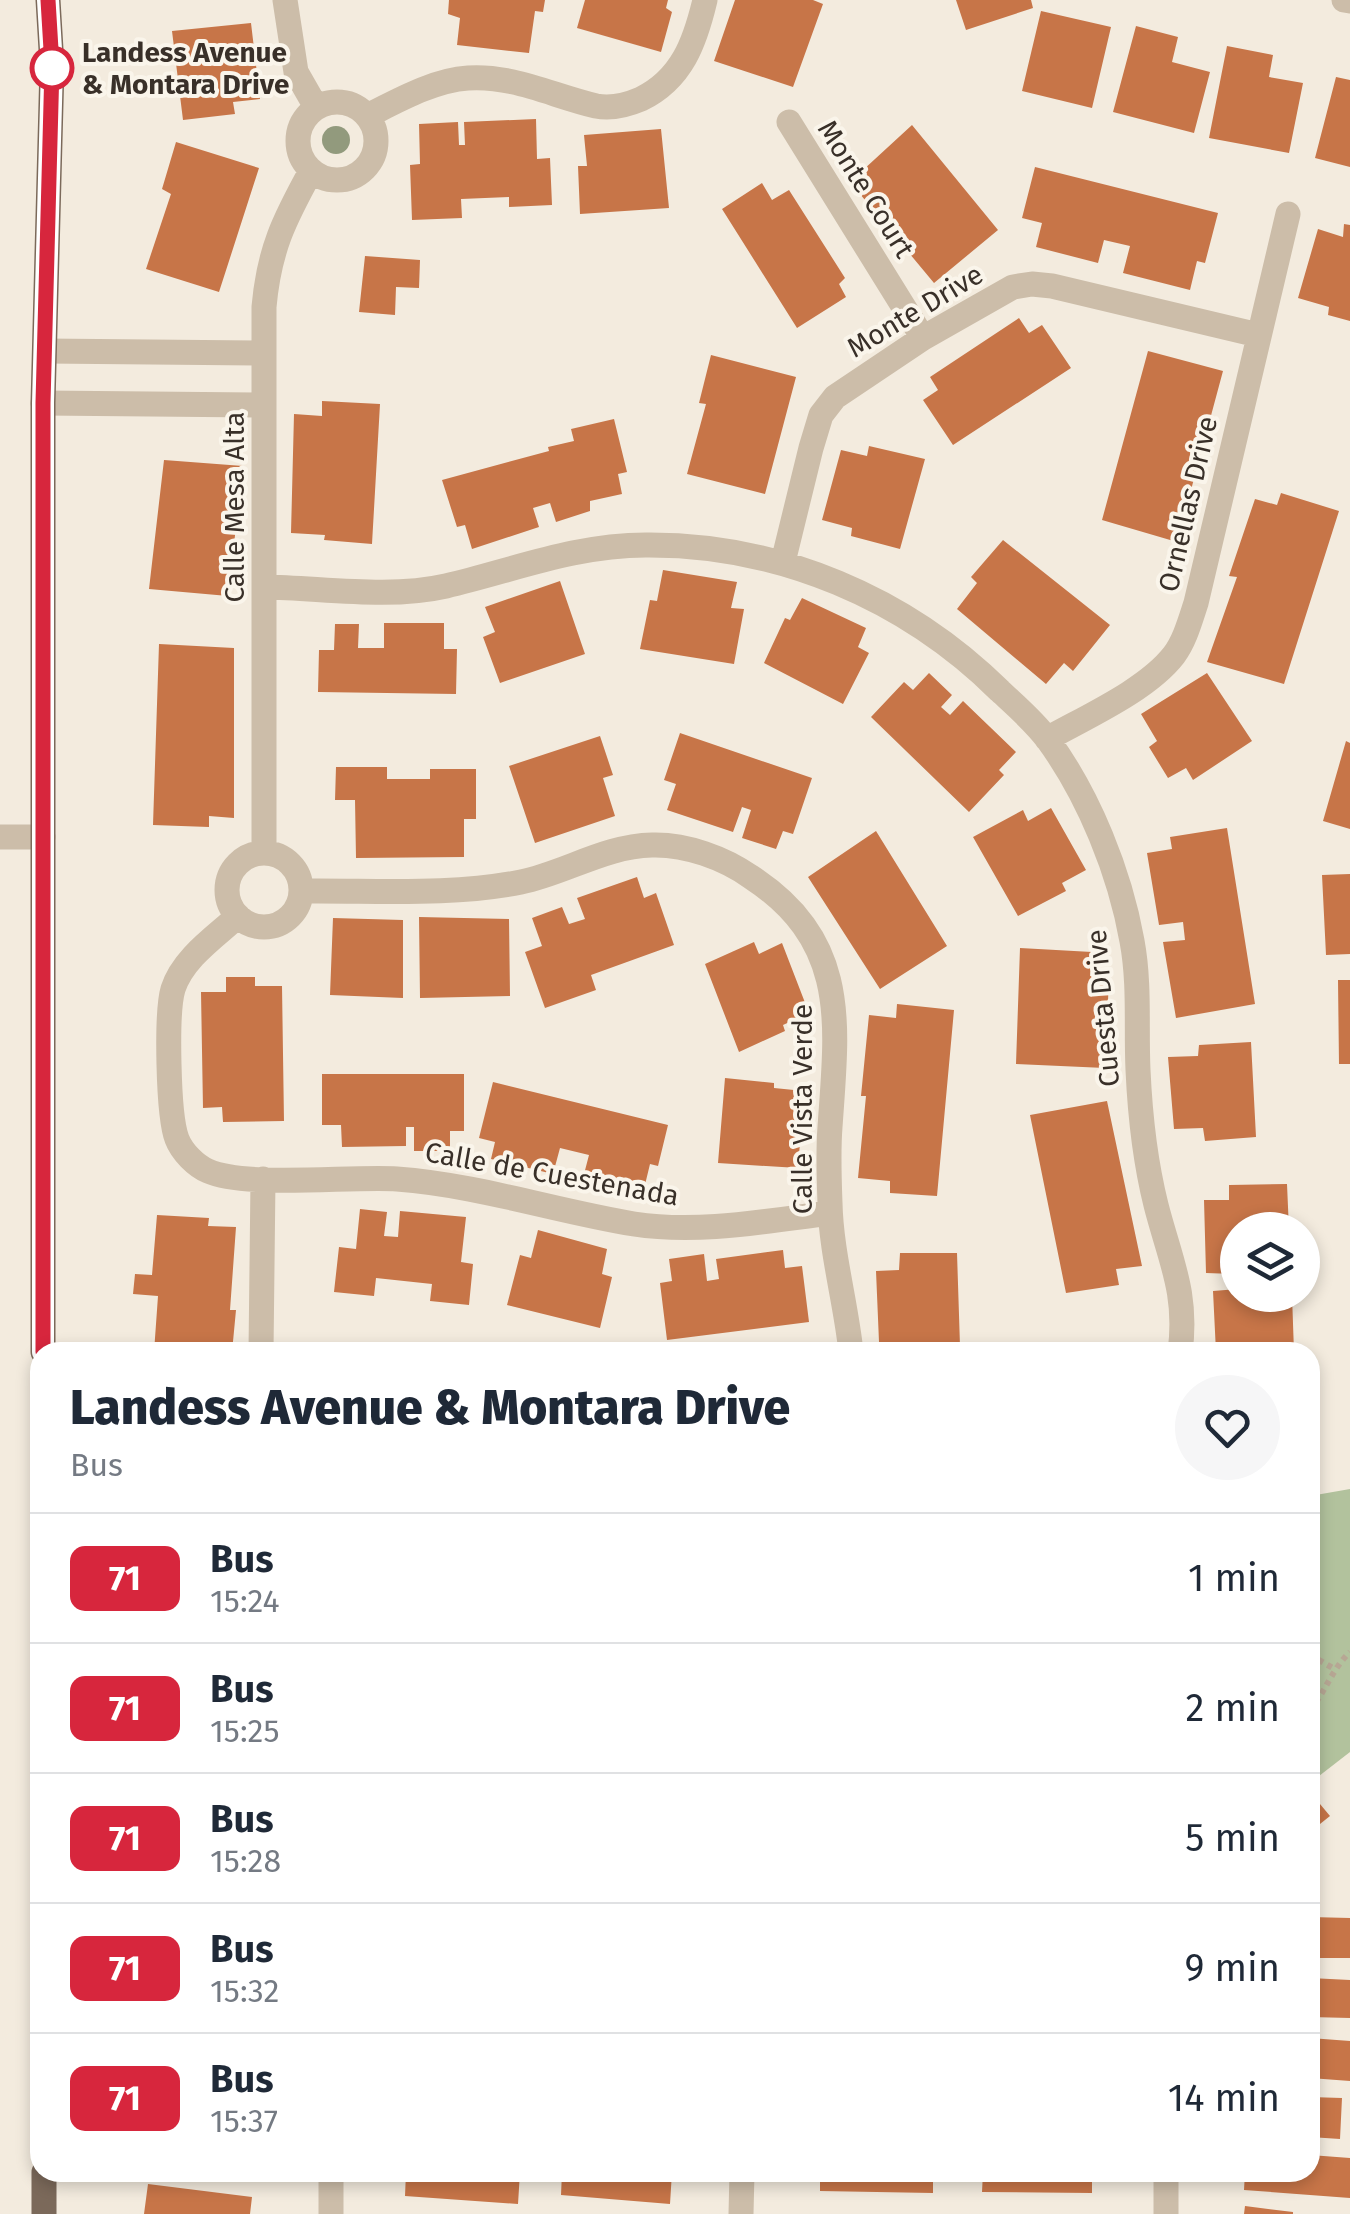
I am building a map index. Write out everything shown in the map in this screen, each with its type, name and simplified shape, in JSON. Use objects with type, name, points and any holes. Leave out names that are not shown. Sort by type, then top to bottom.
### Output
[{"type":"main road","points":[[43,1342],[43,403],[52,66],[48,0]]},
{"type":"main road","points":[[44,2182],[44,2214]]},
{"type":"street","points":[[285,0],[296,72],[316,107]]},
{"type":"street","points":[[367,116],[429,88],[466,78],[530,86],[600,107],[628,104],[657,91],[680,70],[690,52],[706,0]]},
{"type":"street","points":[[343,102],[367,116],[375,134],[374,153],[364,169],[348,179],[328,180],[312,171],[300,156],[298,138],[303,120],[316,107],[343,102]]},
{"type":"street","name":"Monte Court","points":[[789,122],[924,338]]},
{"type":"street","name":"Calle Mesa Alta","points":[[264,853],[265,293],[280,228],[312,171]]},
{"type":"street","name":"Ornellas Drive","points":[[1047,739],[1151,678],[1183,640],[1196,603],[1288,214]]},
{"type":"street","name":"Monte Drive","points":[[783,562],[822,415],[844,388],[1013,287],[1032,284],[1258,335]]},
{"type":"street","points":[[44,351],[264,353]]},
{"type":"street","points":[[43,403],[264,405]]},
{"type":"street","name":"Cuesta Drive","points":[[265,587],[386,591],[444,587],[538,559],[584,550],[643,544],[730,550],[783,562],[852,588],[904,615],[979,670],[1047,739],[1094,823],[1116,880],[1132,941],[1144,1130],[1156,1204],[1182,1297],[1180,1342]]},
{"type":"street","points":[[0,837],[43,837]]},
{"type":"street","name":"Calle Vista Verde","points":[[302,891],[464,889],[503,884],[523,881],[613,850],[653,845],[698,852],[734,865],[764,884],[793,910],[812,937],[828,974],[836,1018],[829,1131],[830,1213],[849,1342]]},
{"type":"street","points":[[264,853],[291,864],[302,891],[295,911],[278,924],[257,926],[238,916],[228,897],[230,876],[244,859],[264,853]]},
{"type":"street","points":[[238,916],[184,967],[174,988],[171,1106],[177,1140],[189,1158],[208,1171],[263,1179],[261,1342]]},
{"type":"street","name":"Calle de Cuestenada","points":[[263,1179],[360,1178],[438,1183],[637,1224],[684,1228],[830,1213]]},
{"type":"street","points":[[330,2182],[330,2214]]},
{"type":"street","points":[[742,2182],[742,2214]]},
{"type":"street","points":[[1166,2182],[1166,2214]]},
{"type":"path","points":[[1320,1698],[1333,1668],[1350,1652]]},
{"type":"path","points":[[1320,1661],[1333,1668]]},
{"type":"green space","points":[[1350,1489],[1350,1752],[1320,1775],[1320,1494]]},
{"type":"building","points":[[449,0],[545,0],[543,12],[535,11],[529,53],[457,45],[460,18],[448,14]]},
{"type":"building","points":[[585,0],[668,0],[666,8],[672,12],[661,52],[577,28]]},
{"type":"building","points":[[735,0],[813,0],[823,4],[793,87],[714,61]]},
{"type":"building","points":[[956,0],[1031,0],[1033,8],[966,30]]},
{"type":"building","points":[[1041,11],[1111,27],[1092,108],[1022,91]]},
{"type":"building","points":[[251,23],[260,99],[233,102],[235,114],[183,120],[172,31]]},
{"type":"building","points":[[1136,26],[1178,37],[1172,62],[1210,72],[1194,133],[1113,112]]},
{"type":"building","points":[[1227,46],[1273,55],[1269,77],[1303,83],[1289,153],[1209,138]]},
{"type":"building","points":[[1336,77],[1350,80],[1350,167],[1315,158]]},
{"type":"building","points":[[536,119],[537,159],[550,158],[552,205],[509,207],[509,197],[461,199],[462,218],[412,220],[410,165],[420,164],[419,124],[458,122],[459,145],[465,145],[464,122]]},
{"type":"building","points":[[912,125],[998,230],[934,283],[850,182]]},
{"type":"building","points":[[661,129],[669,208],[580,214],[578,166],[587,166],[584,135]]},
{"type":"building","points":[[176,142],[259,168],[219,292],[146,269],[171,194],[162,189]]},
{"type":"building","points":[[1035,167],[1218,213],[1205,263],[1197,261],[1190,290],[1123,273],[1130,246],[1104,240],[1098,263],[1036,247],[1042,223],[1022,218]]},
{"type":"building","points":[[762,183],[772,200],[789,190],[845,278],[839,284],[846,297],[797,328],[722,209]]},
{"type":"building","points":[[1344,224],[1350,225],[1350,321],[1328,315],[1329,307],[1298,298],[1318,229],[1343,237]]},
{"type":"building","points":[[365,256],[420,260],[419,288],[396,287],[395,315],[359,312]]},
{"type":"building","points":[[1019,318],[1029,333],[1042,325],[1071,368],[953,445],[923,400],[938,390],[930,377]]},
{"type":"building","points":[[1148,351],[1223,371],[1177,542],[1102,520]]},
{"type":"building","points":[[711,355],[796,377],[765,494],[687,474],[706,404],[699,403]]},
{"type":"building","points":[[322,401],[380,404],[372,544],[291,533],[294,414],[322,416]]},
{"type":"building","points":[[614,419],[627,472],[618,474],[622,494],[590,501],[590,511],[556,522],[550,503],[533,508],[539,527],[472,549],[465,525],[457,527],[442,480],[549,451],[548,447],[574,441],[571,429]]},
{"type":"building","points":[[869,446],[925,459],[900,549],[851,536],[852,528],[822,520],[841,450],[867,456]]},
{"type":"building","points":[[164,460],[243,466],[228,596],[149,589]]},
{"type":"building","points":[[1281,493],[1339,511],[1284,684],[1207,662],[1237,577],[1229,576],[1255,499],[1277,505]]},
{"type":"building","points":[[1003,540],[1110,625],[1073,671],[1064,663],[1046,684],[957,609],[977,583],[971,577]]},
{"type":"building","points":[[663,570],[737,582],[731,608],[744,609],[734,664],[640,649],[650,600],[657,601]]},
{"type":"building","points":[[560,581],[585,654],[500,683],[483,637],[495,632],[485,607]]},
{"type":"building","points":[[802,598],[866,628],[858,647],[869,653],[843,704],[764,663],[785,618],[790,620]]},
{"type":"building","points":[[384,623],[444,623],[444,649],[457,649],[456,694],[318,692],[319,650],[334,650],[335,624],[359,624],[358,648],[384,648]]},
{"type":"building","points":[[159,644],[234,648],[234,818],[209,816],[209,827],[153,825]]},
{"type":"building","points":[[929,673],[952,695],[941,707],[950,715],[963,701],[1016,752],[999,770],[1004,775],[969,812],[871,717],[904,682],[913,690]]},
{"type":"building","points":[[1207,673],[1252,741],[1193,780],[1186,768],[1168,778],[1149,747],[1157,741],[1141,714]]},
{"type":"building","points":[[680,733],[812,778],[793,834],[783,831],[776,849],[742,838],[751,810],[742,807],[733,832],[667,810],[676,784],[664,780]]},
{"type":"building","points":[[600,736],[613,775],[603,778],[615,816],[535,843],[509,766]]},
{"type":"building","points":[[1346,741],[1350,743],[1350,829],[1323,821]]},
{"type":"building","points":[[336,767],[387,767],[387,779],[430,779],[430,769],[476,769],[476,819],[464,819],[464,857],[356,858],[355,800],[335,800]]},
{"type":"building","points":[[1051,808],[1086,870],[1062,883],[1066,891],[1018,916],[973,837],[1023,810],[1028,821]]},
{"type":"building","points":[[1227,828],[1255,1004],[1176,1018],[1163,942],[1185,940],[1183,922],[1159,925],[1147,853],[1172,849],[1170,837]]},
{"type":"building","points":[[876,831],[947,946],[880,989],[808,877]]},
{"type":"building","points":[[1350,874],[1350,954],[1326,955],[1322,875]]},
{"type":"building","points":[[637,877],[644,898],[656,893],[674,945],[591,975],[596,990],[545,1008],[525,952],[542,946],[532,918],[562,907],[569,924],[585,919],[577,898]]},
{"type":"building","points":[[419,917],[509,919],[510,996],[420,998]]},
{"type":"building","points":[[333,918],[403,920],[403,998],[330,995]]},
{"type":"building","points":[[754,942],[759,954],[782,943],[809,1013],[783,1025],[785,1031],[739,1052],[705,964]]},
{"type":"building","points":[[1020,948],[1092,952],[1090,976],[1109,978],[1105,1068],[1016,1064]]},
{"type":"building","points":[[226,977],[255,977],[255,986],[282,986],[284,1121],[223,1122],[222,1107],[203,1108],[201,992],[226,992]]},
{"type":"building","points":[[1338,980],[1350,980],[1350,1064],[1339,1064]]},
{"type":"building","points":[[897,1004],[954,1010],[937,1196],[890,1193],[890,1181],[858,1178],[869,1015],[896,1018]]},
{"type":"building","points":[[1251,1042],[1256,1137],[1205,1141],[1203,1128],[1174,1129],[1168,1057],[1198,1056],[1199,1045]]},
{"type":"building","points":[[322,1074],[464,1074],[464,1131],[450,1131],[450,1151],[414,1151],[414,1127],[406,1127],[406,1146],[342,1147],[341,1125],[322,1125]]},
{"type":"building","points":[[725,1078],[774,1083],[774,1088],[804,1091],[798,1168],[718,1163]]},
{"type":"building","points":[[493,1082],[668,1125],[658,1166],[650,1164],[643,1193],[583,1178],[589,1155],[560,1148],[553,1174],[491,1159],[495,1142],[479,1138]]},
{"type":"building","points":[[1107,1101],[1142,1266],[1116,1269],[1119,1285],[1066,1293],[1030,1115]]},
{"type":"building","points":[[1287,1184],[1288,1212],[1220,1212],[1220,1274],[1206,1273],[1204,1200],[1229,1200],[1229,1185]]},
{"type":"building","points":[[360,1209],[387,1212],[384,1236],[398,1237],[400,1211],[466,1217],[461,1262],[473,1264],[469,1305],[430,1301],[432,1284],[376,1278],[374,1296],[334,1292],[339,1247],[356,1249]]},
{"type":"building","points":[[157,1215],[209,1218],[208,1226],[236,1227],[230,1310],[236,1310],[233,1342],[155,1342],[158,1296],[133,1294],[135,1274],[152,1275]]},
{"type":"building","points":[[538,1230],[607,1249],[602,1274],[612,1277],[600,1328],[507,1305],[520,1255],[531,1258]]},
{"type":"building","points":[[783,1250],[785,1268],[802,1266],[809,1322],[667,1340],[660,1283],[672,1281],[669,1259],[704,1254],[707,1281],[719,1279],[716,1259]]},
{"type":"building","points":[[900,1253],[957,1253],[960,1342],[879,1342],[876,1271],[899,1270]]},
{"type":"building","points":[[1220,1290],[1220,1312],[1293,1312],[1294,1342],[1216,1342],[1213,1291]]},
{"type":"building","points":[[1320,1804],[1330,1816],[1320,1824]]},
{"type":"building","points":[[1320,1917],[1350,1918],[1350,1958],[1320,1958]]},
{"type":"building","points":[[1320,1978],[1350,1980],[1350,2018],[1320,2017]]},
{"type":"building","points":[[1320,2039],[1350,2041],[1350,2081],[1320,2079]]},
{"type":"building","points":[[1320,2097],[1342,2098],[1340,2139],[1320,2138]]},
{"type":"building","points":[[1320,2156],[1350,2158],[1350,2198],[1244,2190],[1244,2182],[1320,2182]]},
{"type":"building","points":[[406,2182],[519,2182],[518,2204],[405,2196]]},
{"type":"building","points":[[562,2182],[671,2182],[670,2204],[561,2195]]},
{"type":"building","points":[[820,2182],[933,2182],[933,2193],[820,2191]]},
{"type":"building","points":[[982,2182],[1092,2182],[1092,2193],[982,2192]]},
{"type":"building","points":[[148,2184],[252,2197],[250,2214],[144,2214]]},
{"type":"building","points":[[1245,2206],[1293,2212],[1293,2214],[1244,2214]]},
{"type":"bus line","name":"71","points":[[43,1342],[43,403],[52,66],[48,0]]},
{"type":"place","name":"Landess Avenue & Montara Drive","points":[[52,68]]}]
